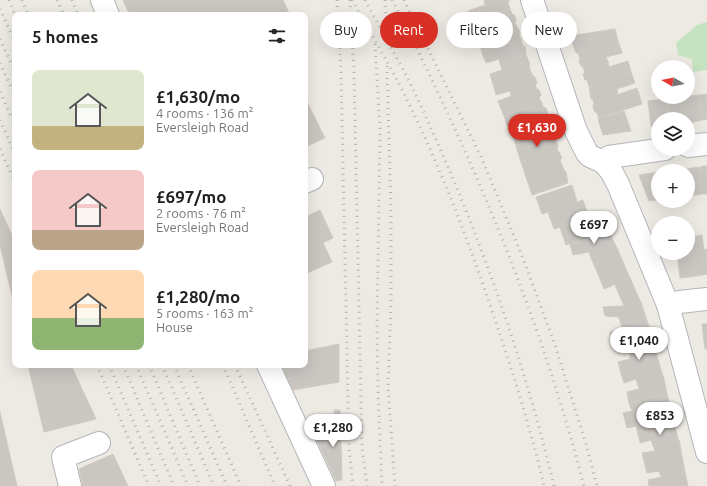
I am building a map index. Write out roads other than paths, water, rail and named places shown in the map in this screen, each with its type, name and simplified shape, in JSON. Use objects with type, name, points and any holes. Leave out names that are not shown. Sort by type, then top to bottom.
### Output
[{"type":"street","points":[[102,0],[107,12]]},
{"type":"street","points":[[532,0],[576,131],[587,153],[603,162],[618,184],[668,305],[707,452]]},
{"type":"street","points":[[695,145],[707,144]]},
{"type":"street","points":[[603,162],[609,157],[651,151]]},
{"type":"street","points":[[668,305],[679,302],[707,299]]},
{"type":"street","points":[[269,368],[324,486]]},
{"type":"street","points":[[70,486],[63,457],[99,443]]},
{"type":"railway","points":[[9,0],[14,12]]},
{"type":"railway","points":[[22,0],[27,12]]},
{"type":"railway","points":[[57,0],[63,12]]},
{"type":"railway","points":[[72,0],[77,12]]},
{"type":"railway","points":[[337,0],[341,71],[349,448],[353,486]]},
{"type":"railway","points":[[350,0],[354,71],[362,448],[367,486]]},
{"type":"railway","points":[[352,0],[406,98],[425,137],[457,215],[477,267],[509,361],[528,423],[544,486]]},
{"type":"railway","points":[[365,0],[411,85],[433,133],[474,232],[510,332],[541,434],[554,486]]},
{"type":"railway","points":[[385,0],[386,12]]},
{"type":"railway","points":[[392,0],[414,42],[469,159],[507,251],[525,297],[557,391],[584,486]]},
{"type":"railway","points":[[404,0],[482,159],[522,256],[554,342],[586,444],[597,486]]},
{"type":"railway","points":[[0,9],[12,35]]},
{"type":"railway","points":[[0,39],[12,65]]},
{"type":"railway","points":[[375,44],[380,130],[377,330],[382,486]]},
{"type":"railway","points":[[0,63],[12,89]]},
{"type":"railway","points":[[387,66],[391,211],[391,305],[388,387],[395,486]]},
{"type":"railway","points":[[0,92],[12,118]]},
{"type":"railway","points":[[0,120],[12,147]]},
{"type":"railway","points":[[0,149],[12,175]]},
{"type":"railway","points":[[98,368],[149,486]]},
{"type":"railway","points":[[110,368],[161,486]]},
{"type":"railway","points":[[124,368],[174,486]]},
{"type":"railway","points":[[137,368],[188,486]]},
{"type":"railway","points":[[150,368],[200,486]]},
{"type":"railway","points":[[163,368],[214,486]]},
{"type":"railway","points":[[175,368],[227,486]]},
{"type":"railway","points":[[189,368],[241,486]]},
{"type":"railway","points":[[224,368],[275,486]]},
{"type":"railway","points":[[236,368],[290,486]]}]
